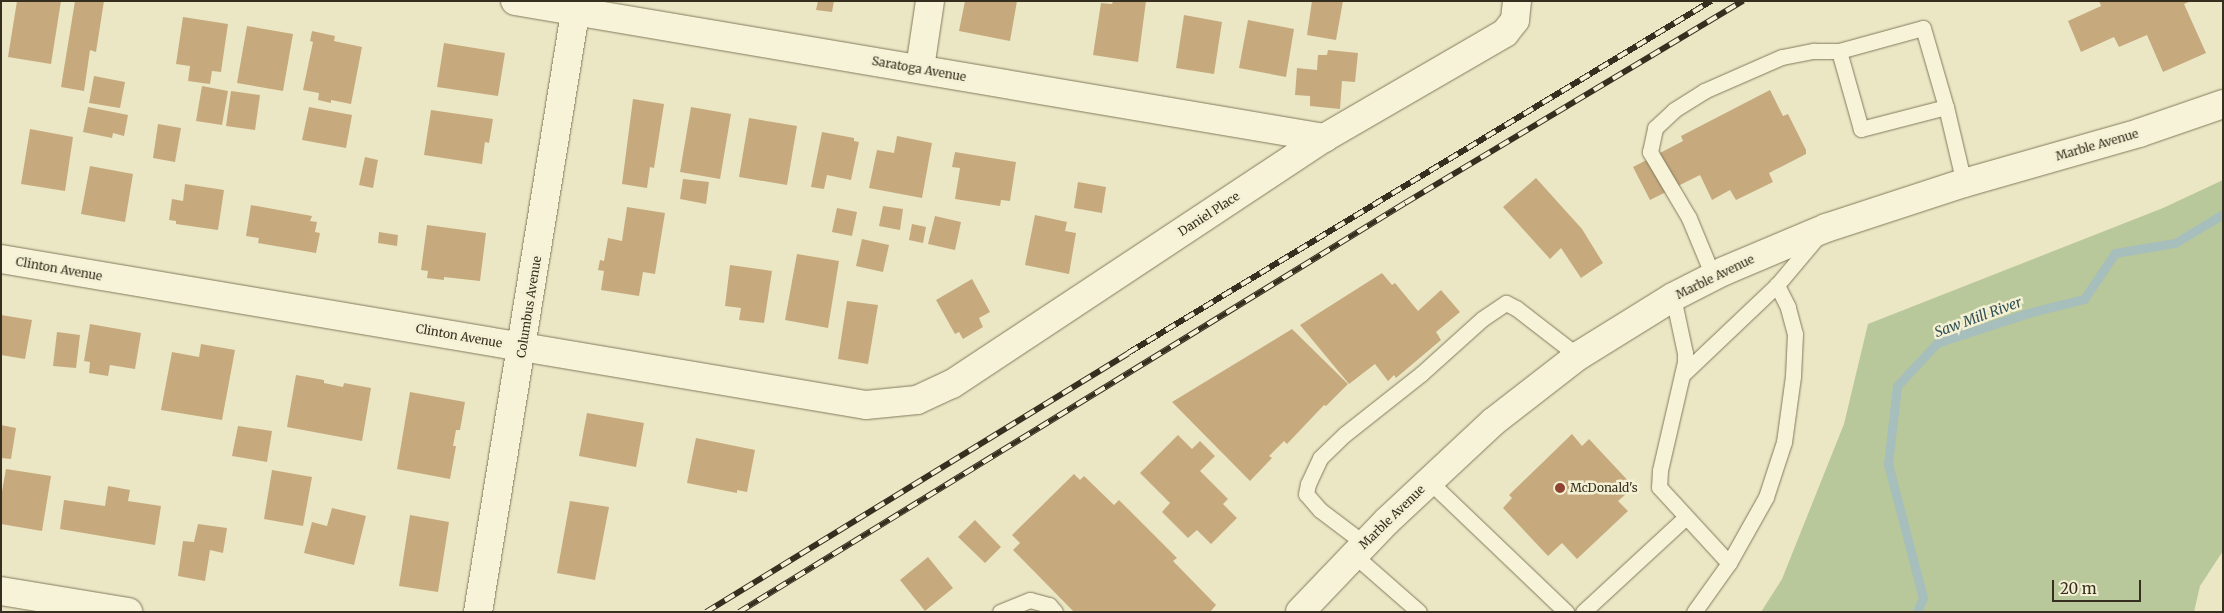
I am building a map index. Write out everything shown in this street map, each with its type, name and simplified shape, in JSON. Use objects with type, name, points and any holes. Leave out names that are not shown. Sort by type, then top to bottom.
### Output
[{"type":"street","name":"Saratoga Avenue","points":[[514,1],[576,6],[1324,138]]},
{"type":"street","points":[[920,68],[930,1]]},
{"type":"street","name":"Daniel Place","points":[[917,400],[952,384],[1324,138],[1506,33],[1515,20],[1518,1]]},
{"type":"street","name":"Columbus Avenue","points":[[478,612],[576,6]]},
{"type":"street","name":"Marble Avenue","points":[[1300,612],[1359,549],[1493,422],[1578,356],[1673,297],[1713,276],[1826,228],[1964,184],[2140,133],[2223,104]]},
{"type":"street","name":"Clinton Avenue","points":[[1,259],[866,405],[917,400]]},
{"type":"street","points":[[1,591],[128,612]]},
{"type":"lane","points":[[1713,276],[1689,218],[1650,152],[1655,128],[1674,110],[1704,91],[1782,57],[1814,52],[1839,52],[1923,28],[1946,106],[1964,184]]},
{"type":"lane","points":[[1839,52],[1861,129],[1946,106]]},
{"type":"lane","points":[[1682,375],[1777,285],[1826,228]]},
{"type":"lane","points":[[1694,612],[1729,563],[1766,497],[1784,442],[1793,376],[1795,334],[1788,308],[1777,285]]},
{"type":"lane","points":[[1673,297],[1685,353],[1682,375],[1660,470],[1659,487],[1729,563]]},
{"type":"lane","points":[[1419,612],[1306,494],[1308,484],[1320,458],[1345,434],[1421,374],[1482,319],[1506,303],[1516,308],[1578,356]]},
{"type":"lane","points":[[1429,481],[1566,612]]},
{"type":"lane","points":[[1583,612],[1686,516]]},
{"type":"lane","points":[[1000,612],[1030,600],[1049,605],[1055,612]]},
{"type":"green space","points":[[2223,180],[2223,551],[2200,586],[2194,612],[1761,612],[1782,579],[1844,424],[1868,324],[2163,208]]},
{"type":"building","points":[[17,1],[61,1],[51,64],[8,57]]},
{"type":"building","points":[[75,1],[104,1],[96,52],[90,50],[84,91],[61,87]]},
{"type":"building","points":[[818,1],[834,1],[832,12],[816,10]]},
{"type":"building","points":[[965,1],[1017,1],[1010,41],[959,31]]},
{"type":"building","points":[[1113,1],[1146,1],[1138,62],[1093,55],[1101,3],[1112,4]]},
{"type":"building","points":[[1312,1],[1343,1],[1336,40],[1307,35]]},
{"type":"building","points":[[2099,1],[2191,1],[2184,4],[2206,53],[2163,72],[2147,35],[2119,47],[2114,37],[2081,52],[2068,21],[2101,6]]},
{"type":"building","points":[[1184,15],[1222,22],[1214,74],[1176,68]]},
{"type":"building","points":[[183,17],[228,24],[221,72],[212,71],[210,84],[188,81],[190,66],[176,64]]},
{"type":"building","points":[[1248,20],[1294,29],[1286,77],[1239,68]]},
{"type":"building","points":[[247,26],[293,34],[283,91],[237,83]]},
{"type":"building","points":[[312,31],[335,36],[334,41],[362,47],[351,104],[331,100],[331,103],[318,100],[319,93],[303,90],[313,42],[310,41]]},
{"type":"building","points":[[444,43],[505,53],[498,96],[437,87]]},
{"type":"building","points":[[1328,50],[1358,53],[1355,82],[1342,81],[1340,109],[1310,106],[1310,96],[1295,95],[1297,68],[1317,70],[1318,55],[1327,55]]},
{"type":"building","points":[[94,76],[125,82],[120,108],[89,103]]},
{"type":"building","points":[[202,86],[228,91],[222,125],[196,121]]},
{"type":"building","points":[[1770,90],[1783,116],[1788,114],[1806,150],[1806,154],[1769,173],[1773,182],[1736,200],[1730,190],[1712,200],[1700,175],[1650,200],[1633,167],[1683,141],[1681,136]]},
{"type":"building","points":[[231,91],[260,95],[255,130],[226,126]]},
{"type":"building","points":[[633,99],[664,104],[654,168],[650,167],[647,188],[622,184]]},
{"type":"building","points":[[88,107],[128,115],[124,136],[113,133],[112,138],[83,132]]},
{"type":"building","points":[[309,107],[352,115],[346,148],[302,140]]},
{"type":"building","points":[[691,107],[731,114],[720,179],[680,172]]},
{"type":"building","points":[[431,110],[493,119],[489,143],[485,142],[482,164],[424,155]]},
{"type":"building","points":[[749,118],[797,126],[787,185],[739,177]]},
{"type":"building","points":[[158,124],[181,128],[175,162],[153,158]]},
{"type":"building","points":[[30,129],[73,137],[65,191],[21,184]]},
{"type":"building","points":[[822,132],[854,138],[854,141],[859,142],[851,180],[827,175],[824,189],[811,187]]},
{"type":"building","points":[[897,136],[932,143],[922,198],[869,188],[877,150],[894,153]]},
{"type":"building","points":[[955,152],[1016,162],[1010,201],[1001,200],[1000,206],[955,199],[960,168],[952,167]]},
{"type":"building","points":[[365,157],[378,160],[373,188],[359,185]]},
{"type":"building","points":[[90,166],[133,174],[125,222],[81,214]]},
{"type":"building","points":[[1536,178],[1582,229],[1603,263],[1581,278],[1561,248],[1550,259],[1503,207]]},
{"type":"building","points":[[683,179],[709,182],[706,204],[680,199]]},
{"type":"building","points":[[1078,182],[1106,187],[1102,213],[1074,208]]},
{"type":"building","points":[[185,184],[224,190],[218,230],[176,224],[176,221],[169,220],[172,199],[183,201]]},
{"type":"building","points":[[251,205],[312,216],[310,221],[317,222],[315,232],[320,233],[316,253],[258,243],[259,238],[246,236]]},
{"type":"building","points":[[883,206],[903,209],[900,230],[879,226]]},
{"type":"building","points":[[627,207],[665,213],[655,274],[643,272],[639,296],[601,290],[604,271],[598,270],[600,260],[604,261],[608,238],[622,241]]},
{"type":"building","points":[[837,208],[857,212],[852,236],[832,232]]},
{"type":"building","points":[[1035,215],[1067,222],[1065,231],[1076,233],[1069,274],[1025,265]]},
{"type":"building","points":[[935,216],[961,222],[955,250],[928,244]]},
{"type":"building","points":[[912,224],[926,227],[923,243],[909,240]]},
{"type":"building","points":[[427,225],[486,233],[480,281],[444,277],[444,280],[427,278],[428,271],[421,270]]},
{"type":"building","points":[[379,232],[398,235],[397,246],[378,243]]},
{"type":"building","points":[[862,239],[889,245],[883,272],[856,266]]},
{"type":"building","points":[[797,254],[839,261],[828,328],[785,320]]},
{"type":"building","points":[[730,265],[772,271],[764,323],[739,320],[741,308],[725,306]]},
{"type":"building","points":[[1382,273],[1392,285],[1395,283],[1418,311],[1441,290],[1460,312],[1436,332],[1441,340],[1396,378],[1394,375],[1388,381],[1375,364],[1349,384],[1300,325]]},
{"type":"building","points":[[972,279],[990,312],[979,318],[983,327],[963,339],[959,332],[955,334],[936,300]]},
{"type":"building","points":[[847,301],[878,305],[868,364],[838,359]]},
{"type":"building","points":[[1,315],[32,320],[25,359],[1,355]]},
{"type":"building","points":[[90,324],[141,333],[135,369],[110,365],[108,376],[89,373],[90,362],[84,361]]},
{"type":"building","points":[[1292,329],[1348,384],[1326,406],[1324,405],[1287,444],[1284,441],[1269,456],[1272,458],[1250,481],[1172,402]]},
{"type":"building","points":[[57,332],[80,335],[76,368],[53,366]]},
{"type":"building","points":[[201,344],[235,350],[222,420],[161,410],[172,352],[199,357]]},
{"type":"building","points":[[296,375],[324,380],[324,383],[343,387],[344,383],[371,388],[362,441],[287,427]]},
{"type":"building","points":[[410,392],[465,402],[460,430],[456,430],[453,446],[456,446],[450,479],[397,469]]},
{"type":"building","points":[[587,413],[644,423],[636,467],[579,456]]},
{"type":"building","points":[[1,425],[16,428],[11,459],[1,458]]},
{"type":"building","points":[[238,426],[272,431],[267,462],[232,456]]},
{"type":"building","points":[[1572,434],[1582,446],[1589,439],[1634,487],[1618,501],[1628,511],[1577,559],[1562,543],[1548,556],[1503,508],[1512,498],[1509,495]]},
{"type":"building","points":[[1178,435],[1192,449],[1200,441],[1215,456],[1200,471],[1228,499],[1223,504],[1237,518],[1211,544],[1197,530],[1188,538],[1162,512],[1170,503],[1140,473]]},
{"type":"building","points":[[696,438],[755,450],[747,492],[737,490],[737,493],[687,483]]},
{"type":"building","points":[[6,469],[51,476],[42,531],[1,524],[1,497]]},
{"type":"building","points":[[272,470],[312,477],[303,526],[264,519]]},
{"type":"building","points":[[1074,474],[1080,480],[1084,476],[1114,505],[1119,500],[1177,558],[1173,561],[1216,605],[1210,612],[1074,612],[1013,550],[1020,543],[1012,535]]},
{"type":"building","points":[[108,486],[130,490],[128,501],[161,506],[155,545],[60,529],[64,500],[105,506]]},
{"type":"building","points":[[570,501],[609,507],[595,580],[557,573]]},
{"type":"building","points":[[332,508],[366,516],[354,565],[304,553],[312,522],[327,526]]},
{"type":"building","points":[[410,515],[449,522],[438,592],[399,586]]},
{"type":"building","points":[[975,520],[1001,547],[985,563],[958,537]]},
{"type":"building","points":[[198,524],[227,528],[223,553],[210,550],[205,581],[178,576],[183,541],[194,542]]},
{"type":"building","points":[[928,557],[953,588],[925,611],[900,580]]},
{"type":"waterway","name":"Saw Mill River","points":[[1917,612],[1923,598],[1888,464],[1897,386],[1937,343],[2028,313],[2084,299],[2115,253],[2175,243],[2223,214]]},
{"type":"railway","points":[[706,612],[1128,353],[1711,1]]},
{"type":"railway","points":[[739,612],[1405,203],[1743,1]]},
{"type":"place","name":"McDonald's","points":[[1560,488]]}]
